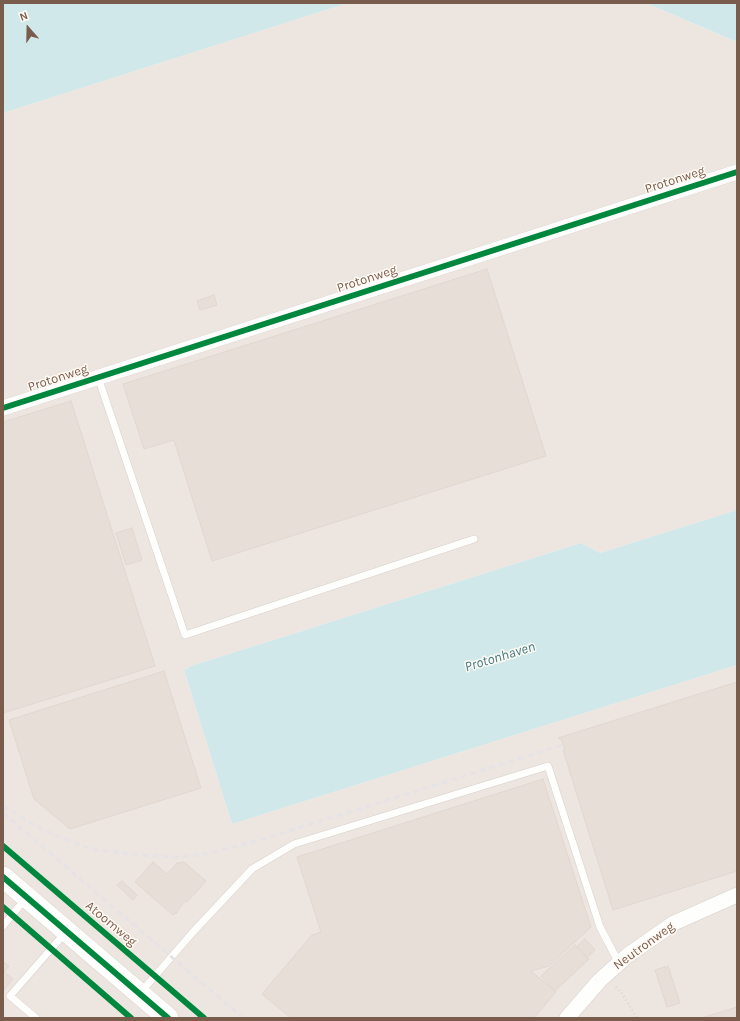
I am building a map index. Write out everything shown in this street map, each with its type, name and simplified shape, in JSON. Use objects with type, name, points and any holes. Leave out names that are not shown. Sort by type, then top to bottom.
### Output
[{"type":"street","name":"Protonweg","points":[[3,408],[98,376],[737,172]]},
{"type":"street","points":[[3,877],[168,1018]]},
{"type":"street","name":"Neutronweg","points":[[567,1018],[605,975],[674,923],[737,895]]},
{"type":"lane","points":[[98,376],[185,635],[474,539]]},
{"type":"lane","points":[[140,994],[193,932],[252,869],[294,844],[548,766],[600,927],[619,963]]},
{"type":"lane","points":[[3,926],[26,897]]},
{"type":"lane","points":[[36,1018],[10,996],[66,932]]},
{"type":"path","points":[[605,975],[621,992],[637,1018]]},
{"type":"shaded area","points":[[348,3],[646,3],[737,42],[737,510],[600,553],[581,543],[191,666],[184,670],[232,824],[737,665],[737,1018],[3,1018],[3,113]]},
{"type":"water","points":[[3,3],[348,3],[3,113]]},
{"type":"water","points":[[646,3],[737,3],[737,42]]},
{"type":"water","name":"Protonhaven","points":[[737,510],[737,665],[232,824],[184,670],[191,666],[581,543],[600,553]]},
{"type":"building","points":[[487,269],[546,456],[212,561],[174,440],[144,449],[123,384]]},
{"type":"building","points":[[214,295],[217,305],[200,310],[197,301]]},
{"type":"building","points":[[71,401],[155,666],[3,713],[3,422]]},
{"type":"building","points":[[132,528],[142,560],[126,565],[116,533]]},
{"type":"building","points":[[164,671],[201,788],[70,829],[34,799],[9,720]]},
{"type":"building","points":[[737,682],[737,871],[613,910],[563,750],[565,750],[561,739],[558,738]]},
{"type":"building","points":[[543,779],[591,927],[549,966],[531,971],[556,992],[534,1018],[291,1018],[262,994],[312,935],[321,932],[297,857]]},
{"type":"building","points":[[153,862],[167,874],[177,863],[184,862],[206,881],[187,902],[185,901],[176,914],[175,913],[173,915],[135,882]]},
{"type":"building","points":[[122,881],[137,895],[133,900],[117,885]]},
{"type":"building","points":[[585,939],[595,950],[587,958],[577,946]]},
{"type":"building","points":[[575,945],[589,959],[555,991],[541,976]]},
{"type":"building","points":[[3,962],[9,966],[4,972],[13,979],[3,991]]},
{"type":"building","points":[[668,966],[680,1003],[667,1007],[655,970]]},
{"type":"building","points":[[737,1007],[737,1018],[701,1018]]},
{"type":"railway","points":[[3,806],[38,827],[91,849],[156,856],[176,857],[201,855],[257,841],[563,745]]},
{"type":"railway","points":[[3,813],[243,1018]]},
{"type":"cycle path","points":[[3,408],[737,172]]},
{"type":"cycle path","name":"Atoomweg","points":[[3,846],[204,1018]]},
{"type":"cycle path","points":[[3,877],[168,1018]]},
{"type":"cycle path","points":[[3,907],[131,1018]]}]
